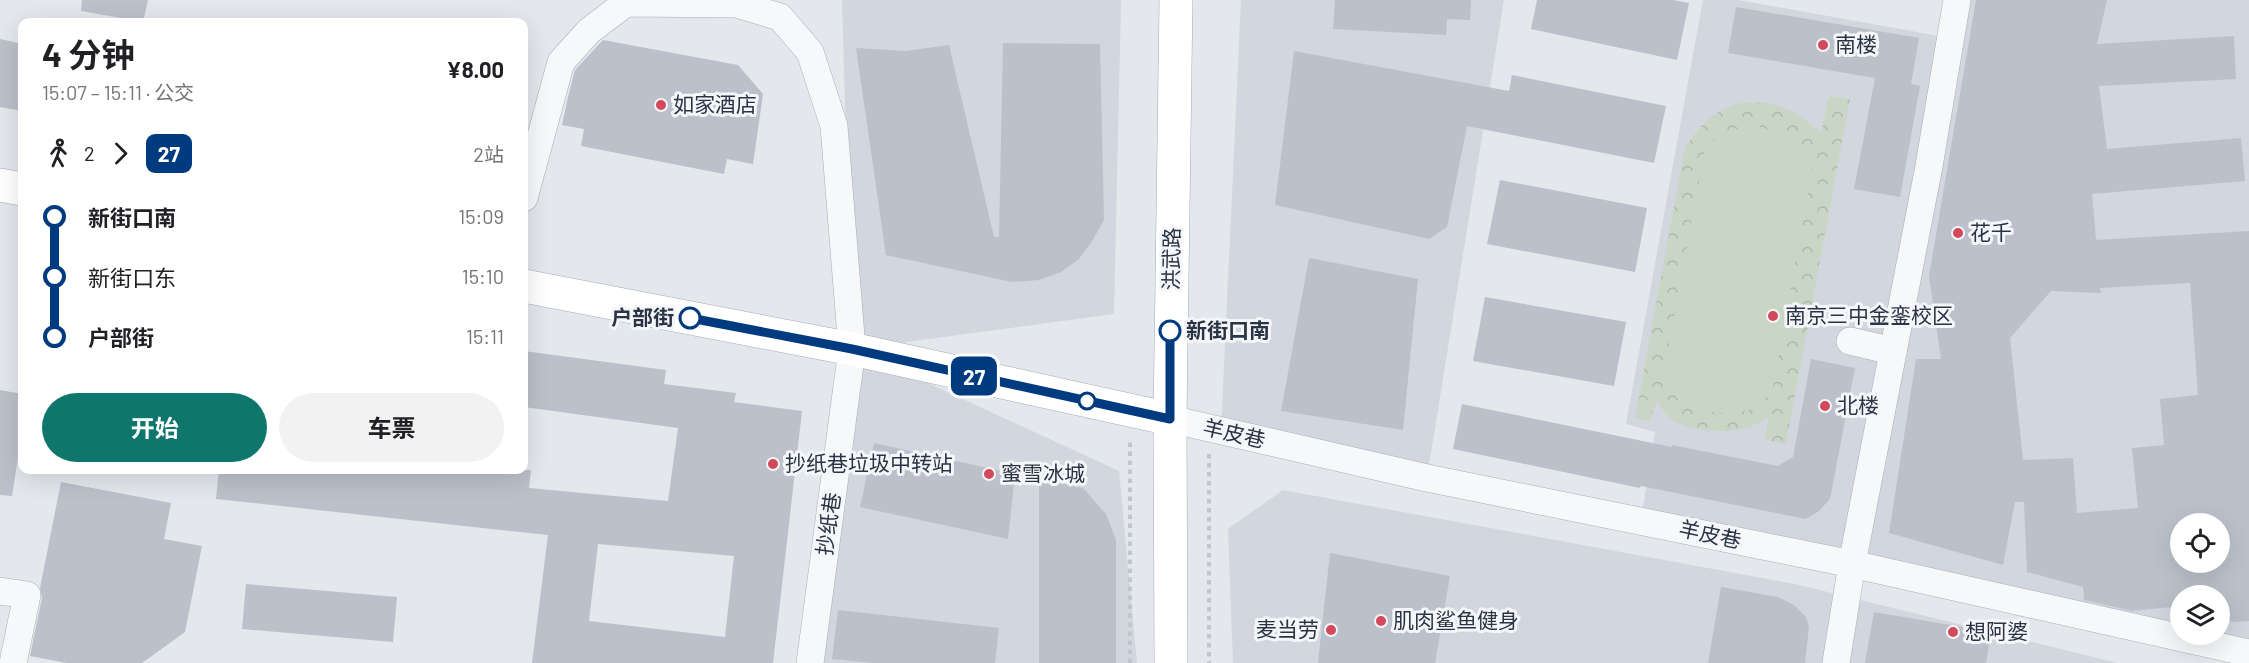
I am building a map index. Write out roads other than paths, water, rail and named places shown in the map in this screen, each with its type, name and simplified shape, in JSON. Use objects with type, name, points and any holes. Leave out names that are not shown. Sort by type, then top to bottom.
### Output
[{"type":"main road","name":"洪武路","points":[[1171,663],[1170,419],[1176,0]]},
{"type":"main road","points":[[0,185],[18,188]]},
{"type":"main road","points":[[528,287],[852,349],[1170,419]]},
{"type":"street","points":[[1836,663],[1852,564],[1929,166],[1957,0]]},
{"type":"street","name":"抄纸巷","points":[[528,183],[561,62],[589,31],[626,3],[756,5],[780,17],[810,52],[834,126],[852,349],[810,663]]},
{"type":"street","points":[[1850,341],[1893,351]]},
{"type":"street","name":"羊皮巷","points":[[1170,419],[1438,480],[1852,564],[2249,653]]},
{"type":"street","points":[[0,591],[27,596],[14,663]]},
{"type":"place","name":"南楼","points":[[1823,45]]},
{"type":"place","name":"如家酒店","points":[[661,105]]},
{"type":"place","name":"花千","points":[[1958,233]]},
{"type":"place","name":"南京三中金銮校区","points":[[1773,316]]},
{"type":"place","name":"户部街","points":[[690,318]]},
{"type":"place","name":"新街口南","points":[[1170,331]]},
{"type":"place","name":"北楼","points":[[1825,406]]},
{"type":"place","name":"抄纸巷垃圾中转站","points":[[773,464]]},
{"type":"place","name":"蜜雪冰城","points":[[989,474]]},
{"type":"place","name":"肌肉鲨鱼健身","points":[[1381,621]]},
{"type":"place","name":"麦当劳","points":[[1331,630]]},
{"type":"place","name":"想阿婆","points":[[1953,632]]}]
